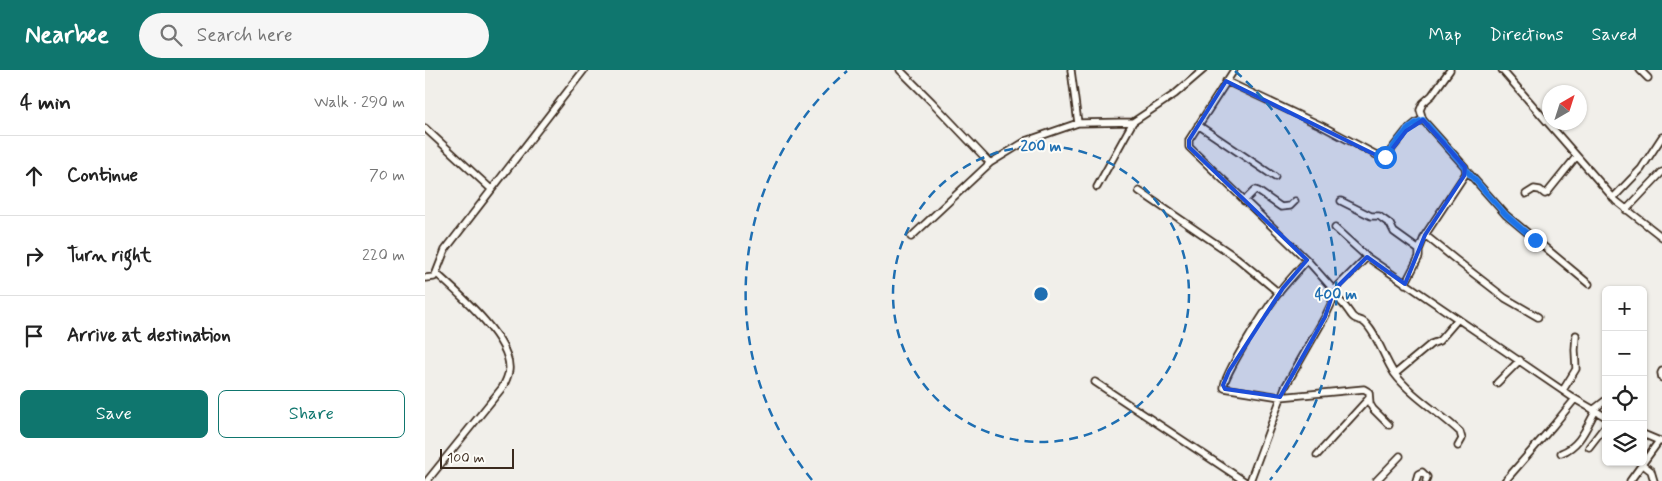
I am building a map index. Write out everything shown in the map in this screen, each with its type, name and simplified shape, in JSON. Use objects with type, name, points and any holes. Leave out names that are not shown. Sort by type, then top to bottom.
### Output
[{"type":"street","points":[[425,278],[434,276],[445,250],[584,70]]},
{"type":"street","points":[[900,70],[990,163]]},
{"type":"street","points":[[1071,70],[1078,123]]},
{"type":"street","points":[[1097,187],[1133,122],[1175,94],[1203,70]]},
{"type":"street","points":[[1233,70],[1189,140],[1190,149],[1307,260],[1355,320],[1365,322],[1395,374],[1424,403],[1460,432],[1462,439],[1458,446]]},
{"type":"street","points":[[1450,70],[1432,95],[1423,103],[1420,110],[1423,120],[1506,215],[1589,284]]},
{"type":"street","points":[[1502,70],[1613,198],[1662,237]]},
{"type":"street","points":[[1640,70],[1648,78]]},
{"type":"street","points":[[1226,81],[1322,126],[1384,159],[1407,131],[1417,122],[1423,120]]},
{"type":"street","points":[[911,237],[990,163],[1026,141],[1078,123],[1133,122]]},
{"type":"street","points":[[1199,125],[1275,177]]},
{"type":"street","points":[[425,128],[491,189]]},
{"type":"street","points":[[1613,198],[1641,170],[1662,136]]},
{"type":"street","points":[[1526,194],[1534,189],[1545,194],[1547,193],[1576,157]]},
{"type":"street","points":[[1405,284],[1419,258],[1419,250],[1425,235],[1445,202],[1464,176],[1466,170]]},
{"type":"street","points":[[1626,210],[1662,172]]},
{"type":"street","points":[[1244,201],[1255,190],[1281,207],[1290,206],[1295,201]]},
{"type":"street","points":[[1139,191],[1223,248],[1279,293]]},
{"type":"street","points":[[1341,201],[1371,216],[1379,216],[1390,224],[1394,232],[1419,250]]},
{"type":"street","points":[[1335,228],[1367,256],[1405,284],[1575,399],[1602,415]]},
{"type":"street","points":[[1425,235],[1505,298],[1538,317]]},
{"type":"street","points":[[1250,481],[1280,397],[1325,317],[1333,294],[1367,256]]},
{"type":"street","points":[[1307,260],[1279,293],[1229,371],[1223,387],[1225,390],[1280,397],[1364,389],[1369,392],[1371,397],[1370,404],[1373,409],[1389,425]]},
{"type":"street","points":[[427,481],[502,388],[509,370],[508,356],[501,341],[473,309],[436,273]]},
{"type":"street","points":[[1395,374],[1431,344],[1438,342],[1458,319]]},
{"type":"street","points":[[1563,390],[1577,369],[1576,335]]},
{"type":"street","points":[[1497,383],[1519,360]]},
{"type":"street","points":[[1662,371],[1662,378]]},
{"type":"street","points":[[1095,382],[1244,481]]},
{"type":"street","points":[[1317,456],[1371,397]]},
{"type":"street","points":[[1505,481],[1575,399]]},
{"type":"street","points":[[1561,453],[1571,450],[1580,440],[1594,411],[1602,404]]},
{"type":"street","points":[[1589,447],[1602,430]]},
{"type":"street","points":[[1647,436],[1661,442],[1647,458]]},
{"type":"street","points":[[1376,481],[1400,456]]},
{"type":"street","points":[[1630,481],[1641,466]]},
{"type":"street","points":[[1645,466],[1651,471],[1655,481]]},
{"type":"street","points":[[1416,481],[1417,476],[1421,472],[1425,474],[1426,481]]},
{"type":"highlighted area","points":[[1226,81],[1378,156],[1389,153],[1406,131],[1423,120],[1465,167],[1464,176],[1425,235],[1405,284],[1367,257],[1334,290],[1325,317],[1280,397],[1225,389],[1223,385],[1229,371],[1283,288],[1307,260],[1189,147],[1189,140]]},
{"type":"route","points":[[1385,157],[1407,131],[1417,122],[1423,120],[1496,205],[1535,240]]}]
